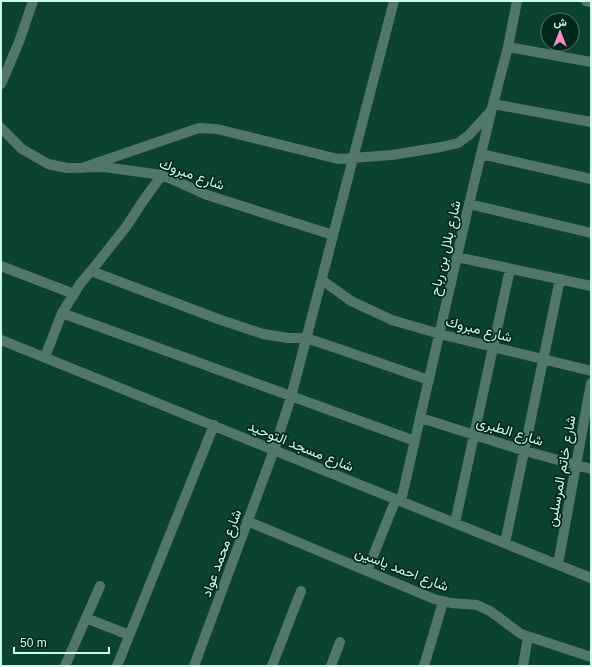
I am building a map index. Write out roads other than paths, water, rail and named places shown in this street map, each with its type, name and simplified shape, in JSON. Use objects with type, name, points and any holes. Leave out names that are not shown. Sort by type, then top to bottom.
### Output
[{"type":"street","points":[[1,84],[19,42],[33,1]]},
{"type":"street","name":"شارع محمد عواد","points":[[194,666],[274,450],[291,397],[394,1]]},
{"type":"street","name":"شارع بلال بن رباح","points":[[367,571],[399,500],[415,441],[492,106],[508,47],[517,1]]},
{"type":"street","points":[[586,1],[591,2]]},
{"type":"street","points":[[508,47],[591,62]]},
{"type":"street","points":[[82,168],[199,128],[217,129],[338,159],[392,155],[458,143],[469,135],[492,106],[591,122]]},
{"type":"street","name":"شارع مبروك","points":[[1,128],[22,149],[48,164],[67,168],[104,167],[162,175],[206,195],[333,235]]},
{"type":"street","points":[[481,154],[591,178]]},
{"type":"street","points":[[45,357],[62,313],[80,284],[92,272],[126,227],[162,175]]},
{"type":"street","points":[[469,204],[591,233]]},
{"type":"street","points":[[457,257],[591,286]]},
{"type":"street","points":[[1,266],[74,294]]},
{"type":"street","points":[[456,523],[510,269]]},
{"type":"street","points":[[92,272],[218,319],[263,334],[288,338],[306,338],[339,348],[429,380]]},
{"type":"street","name":"شارع مبروك","points":[[322,280],[351,301],[392,320],[440,334],[591,371]]},
{"type":"street","points":[[505,543],[560,280]]},
{"type":"street","points":[[62,313],[415,441]]},
{"type":"street","name":"شارع مسجد التوحيد","points":[[1,340],[591,578]]},
{"type":"street","name":"شارع خاتم المرسلين","points":[[558,564],[590,389]]},
{"type":"street","name":"شارع الطبرى","points":[[421,418],[525,451],[591,469]]},
{"type":"street","points":[[117,666],[214,425]]},
{"type":"street","name":"شارع احمد ياسين","points":[[247,521],[434,599],[443,602],[477,605],[490,611],[521,634],[591,656]]},
{"type":"street","points":[[65,666],[100,586]]},
{"type":"street","points":[[272,666],[301,591]]},
{"type":"street","points":[[424,666],[443,602]]},
{"type":"street","points":[[86,618],[129,635]]},
{"type":"street","points":[[523,666],[528,637]]},
{"type":"street","points":[[331,666],[340,642]]}]
